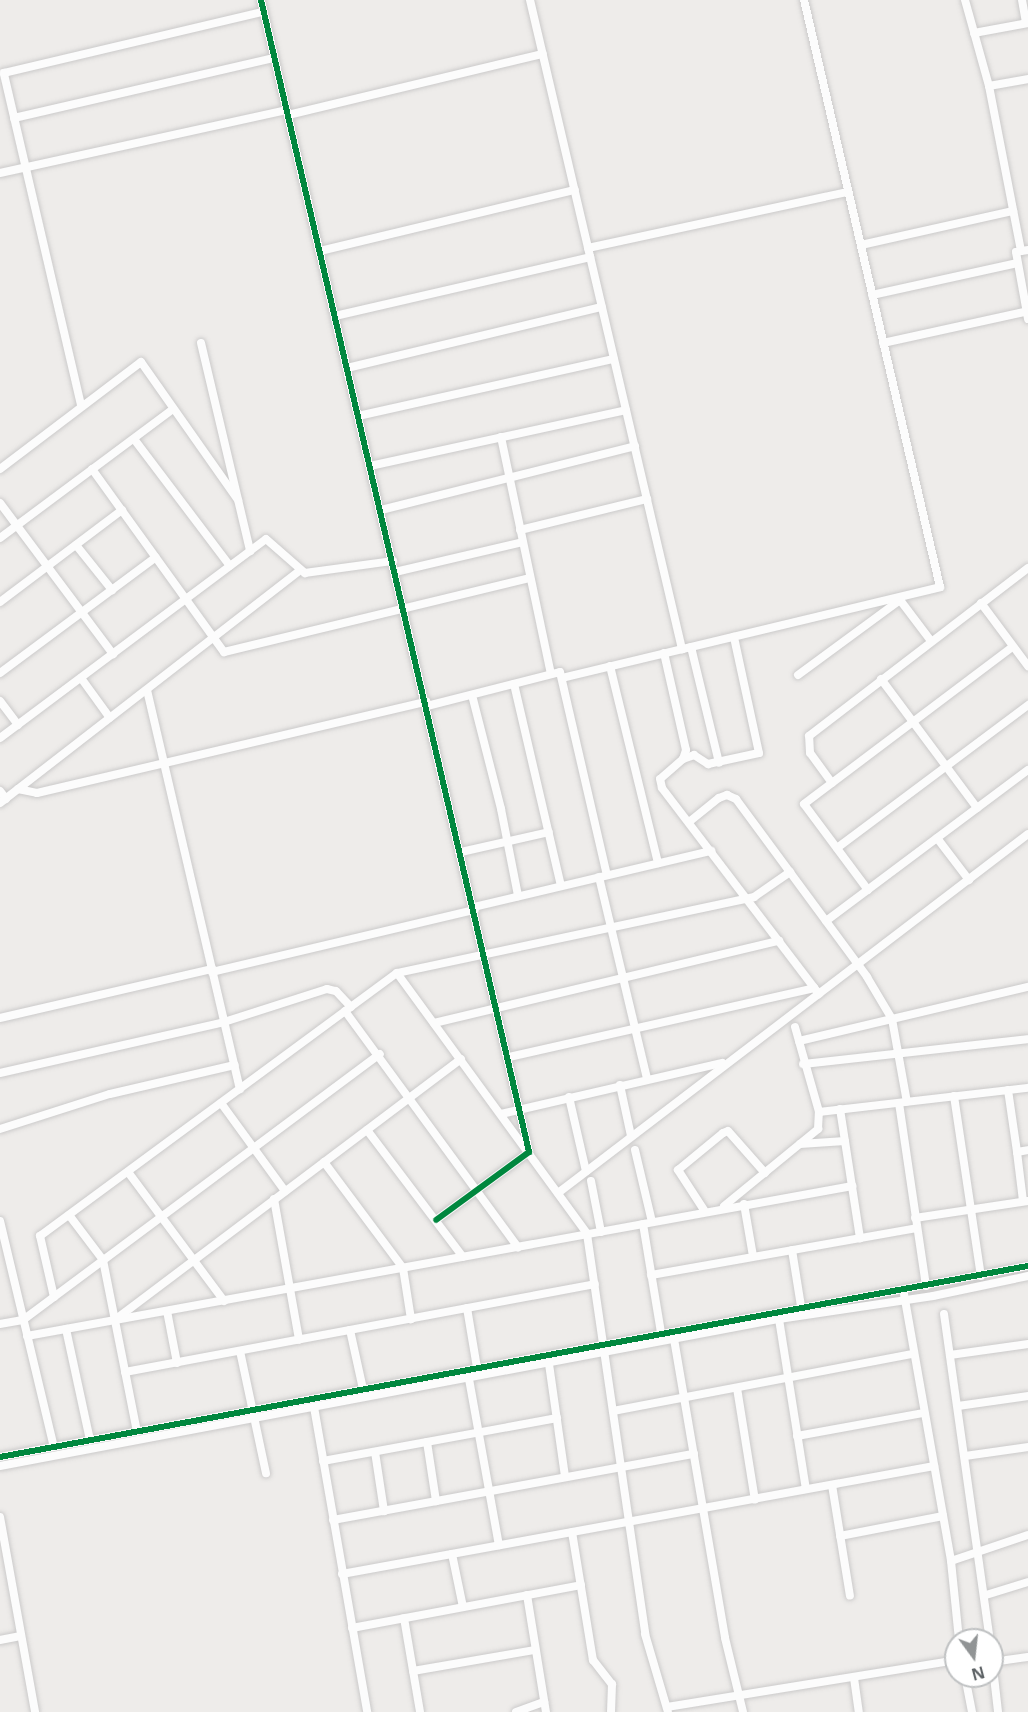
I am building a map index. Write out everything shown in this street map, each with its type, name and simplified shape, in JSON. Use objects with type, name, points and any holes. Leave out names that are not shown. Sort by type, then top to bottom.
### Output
[{"type":"street","points":[[261,0],[509,1056],[529,1152]]},
{"type":"street","points":[[530,0],[647,499],[719,763]]},
{"type":"street","points":[[562,678],[940,587],[804,0]]},
{"type":"street","points":[[883,343],[1028,314],[1016,252],[1024,251],[1013,211],[989,86],[965,0]]},
{"type":"street","points":[[974,33],[1027,23],[1022,0]]},
{"type":"street","points":[[81,405],[4,73],[263,12]]},
{"type":"street","points":[[0,173],[287,112],[543,54]]},
{"type":"street","points":[[14,118],[274,58]]},
{"type":"street","points":[[989,86],[1028,79]]},
{"type":"street","points":[[320,251],[575,190]]},
{"type":"street","points":[[335,316],[589,252],[848,192]]},
{"type":"street","points":[[861,245],[1013,211]]},
{"type":"street","points":[[872,295],[1018,263]]},
{"type":"street","points":[[347,368],[602,307]]},
{"type":"street","points":[[201,343],[250,551]]},
{"type":"street","points":[[358,416],[614,359]]},
{"type":"street","points":[[0,469],[81,405],[141,362],[172,410],[238,500]]},
{"type":"street","points":[[0,538],[172,410]]},
{"type":"street","points":[[370,466],[626,410]]},
{"type":"street","points":[[501,437],[551,674]]},
{"type":"street","points":[[134,439],[230,566]]},
{"type":"street","points":[[381,510],[635,446]]},
{"type":"street","points":[[92,469],[224,651],[529,578]]},
{"type":"street","points":[[520,530],[647,499]]},
{"type":"street","points":[[0,503],[113,654]]},
{"type":"street","points":[[0,602],[122,510]]},
{"type":"street","points":[[0,738],[266,539],[271,541],[299,571],[305,573],[393,561]]},
{"type":"street","points":[[395,572],[523,542]]},
{"type":"street","points":[[76,545],[112,590]]},
{"type":"street","points":[[0,673],[156,557]]},
{"type":"street","points":[[832,783],[810,753],[809,736],[1028,568]]},
{"type":"street","points":[[0,791],[3,801],[299,571]]},
{"type":"street","points":[[1018,577],[1028,581]]},
{"type":"street","points":[[798,675],[900,600],[931,641]]},
{"type":"street","points":[[981,603],[1028,666]]},
{"type":"street","points":[[734,637],[759,753],[708,764],[694,755],[683,759],[660,779],[662,788],[749,898],[816,991]]},
{"type":"street","points":[[868,890],[804,804],[1012,646]]},
{"type":"street","points":[[664,653],[686,750],[683,759]]},
{"type":"street","points":[[610,666],[658,863]]},
{"type":"street","points":[[18,789],[37,793],[560,672],[603,876],[611,928],[647,1078]]},
{"type":"street","points":[[81,678],[110,718]]},
{"type":"street","points":[[881,679],[977,808]]},
{"type":"street","points":[[514,684],[561,886]]},
{"type":"street","points":[[147,690],[240,1089]]},
{"type":"street","points":[[472,694],[501,809],[518,896]]},
{"type":"street","points":[[0,701],[18,725]]},
{"type":"street","points":[[837,848],[1028,705]]},
{"type":"street","points":[[826,921],[1028,770]]},
{"type":"street","points":[[689,822],[719,798],[727,795],[736,799],[859,966],[892,1019],[898,1051],[915,1218],[926,1286]]},
{"type":"street","points":[[461,852],[549,832]]},
{"type":"street","points":[[558,1193],[816,991],[859,966],[1028,834]]},
{"type":"street","points":[[937,838],[969,880]]},
{"type":"street","points":[[0,1018],[711,851]]},
{"type":"street","points":[[54,1297],[40,1236],[397,973],[484,952],[611,928],[749,898],[790,872]]},
{"type":"street","points":[[434,1023],[779,941]]},
{"type":"street","points":[[397,973],[587,1234],[645,1634],[667,1709],[944,1662]]},
{"type":"street","points":[[799,1041],[1028,987]]},
{"type":"street","points":[[0,1073],[224,1022],[327,989],[336,991],[519,1247]]},
{"type":"street","points":[[509,1056],[816,991]]},
{"type":"street","points":[[723,1207],[821,1125],[795,1027]]},
{"type":"street","points":[[803,1064],[898,1051],[1028,1039]]},
{"type":"street","points":[[0,1324],[23,1320],[380,1054]]},
{"type":"street","points":[[115,1320],[461,1059]]},
{"type":"street","points":[[501,1114],[647,1078],[726,1062]]},
{"type":"street","points":[[0,1129],[110,1094],[235,1065]]},
{"type":"street","points":[[620,1085],[631,1136]]},
{"type":"street","points":[[819,1112],[1028,1088]]},
{"type":"street","points":[[915,1218],[1026,1201],[1008,1090]]},
{"type":"street","points":[[954,1096],[981,1276]]},
{"type":"street","points":[[569,1097],[586,1171]]},
{"type":"street","points":[[221,1103],[285,1191]]},
{"type":"street","points":[[840,1109],[860,1238]]},
{"type":"street","points":[[367,1130],[463,1257]]},
{"type":"street","points":[[704,1210],[678,1170],[723,1133],[728,1131],[765,1173]]},
{"type":"street","points":[[800,1144],[845,1141]]},
{"type":"street","points":[[635,1150],[661,1333]]},
{"type":"street","points":[[1017,1152],[1028,1150]]},
{"type":"street","points":[[436,1220],[529,1152]]},
{"type":"street","points":[[324,1162],[403,1268],[411,1319]]},
{"type":"street","points":[[128,1172],[224,1300]]},
{"type":"street","points":[[591,1181],[601,1232]]},
{"type":"street","points":[[27,1336],[601,1232],[704,1210],[852,1186]]},
{"type":"street","points":[[274,1199],[299,1340]]},
{"type":"street","points":[[744,1204],[753,1256]]},
{"type":"street","points":[[69,1215],[103,1260],[137,1432]]},
{"type":"street","points":[[0,1221],[54,1447]]},
{"type":"street","points":[[651,1275],[917,1228]]},
{"type":"street","points":[[792,1250],[801,1306]]},
{"type":"street","points":[[0,1466],[363,1389],[477,1368],[674,1339],[904,1294],[926,1286],[1028,1266]]},
{"type":"street","points":[[0,1457],[137,1432],[314,1407],[549,1364],[661,1333],[801,1306],[904,1294],[933,1296],[1028,1276]]},
{"type":"street","points":[[125,1372],[595,1284]]},
{"type":"street","points":[[904,1294],[951,1561],[958,1628]]},
{"type":"street","points":[[467,1308],[477,1368]]},
{"type":"street","points":[[167,1311],[177,1363]]},
{"type":"street","points":[[944,1314],[980,1551],[989,1628]]},
{"type":"street","points":[[779,1319],[806,1490]]},
{"type":"street","points":[[66,1329],[90,1440]]},
{"type":"street","points":[[350,1330],[363,1389]]},
{"type":"street","points":[[674,1339],[725,1638],[743,1712]]},
{"type":"street","points":[[950,1355],[1028,1344]]},
{"type":"street","points":[[240,1351],[266,1473]]},
{"type":"street","points":[[613,1411],[913,1354]]},
{"type":"street","points":[[549,1364],[565,1477]]},
{"type":"street","points":[[469,1379],[499,1545]]},
{"type":"street","points":[[737,1388],[755,1500]]},
{"type":"street","points":[[958,1406],[1028,1396]]},
{"type":"street","points":[[314,1407],[367,1712]]},
{"type":"street","points":[[797,1436],[924,1413]]},
{"type":"street","points":[[323,1461],[556,1418]]},
{"type":"street","points":[[427,1442],[436,1501]]},
{"type":"street","points":[[965,1456],[1028,1447]]},
{"type":"street","points":[[375,1452],[384,1511]]},
{"type":"street","points":[[333,1520],[694,1454]]},
{"type":"street","points":[[342,1574],[934,1466]]},
{"type":"street","points":[[832,1485],[850,1596]]},
{"type":"street","points":[[840,1536],[943,1516]]},
{"type":"street","points":[[0,1522],[35,1712]]},
{"type":"street","points":[[572,1532],[592,1660],[612,1684],[611,1712]]},
{"type":"street","points":[[951,1561],[1028,1535]]},
{"type":"street","points":[[452,1554],[462,1607]]},
{"type":"street","points":[[986,1595],[1028,1582]]},
{"type":"street","points":[[352,1628],[581,1585]]},
{"type":"street","points":[[527,1595],[546,1712]]},
{"type":"street","points":[[404,1618],[420,1712]]},
{"type":"street","points":[[0,1640],[21,1636]]},
{"type":"street","points":[[413,1671],[535,1650]]},
{"type":"street","points":[[1004,1660],[1028,1657]]},
{"type":"street","points":[[854,1678],[859,1712]]},
{"type":"street","points":[[967,1688],[970,1712]]},
{"type":"street","points":[[995,1688],[998,1712]]},
{"type":"street","points":[[516,1712],[544,1702]]},
{"type":"cycle path","points":[[261,0],[529,1152],[436,1220]]},
{"type":"cycle path","points":[[0,1457],[1028,1266]]}]
